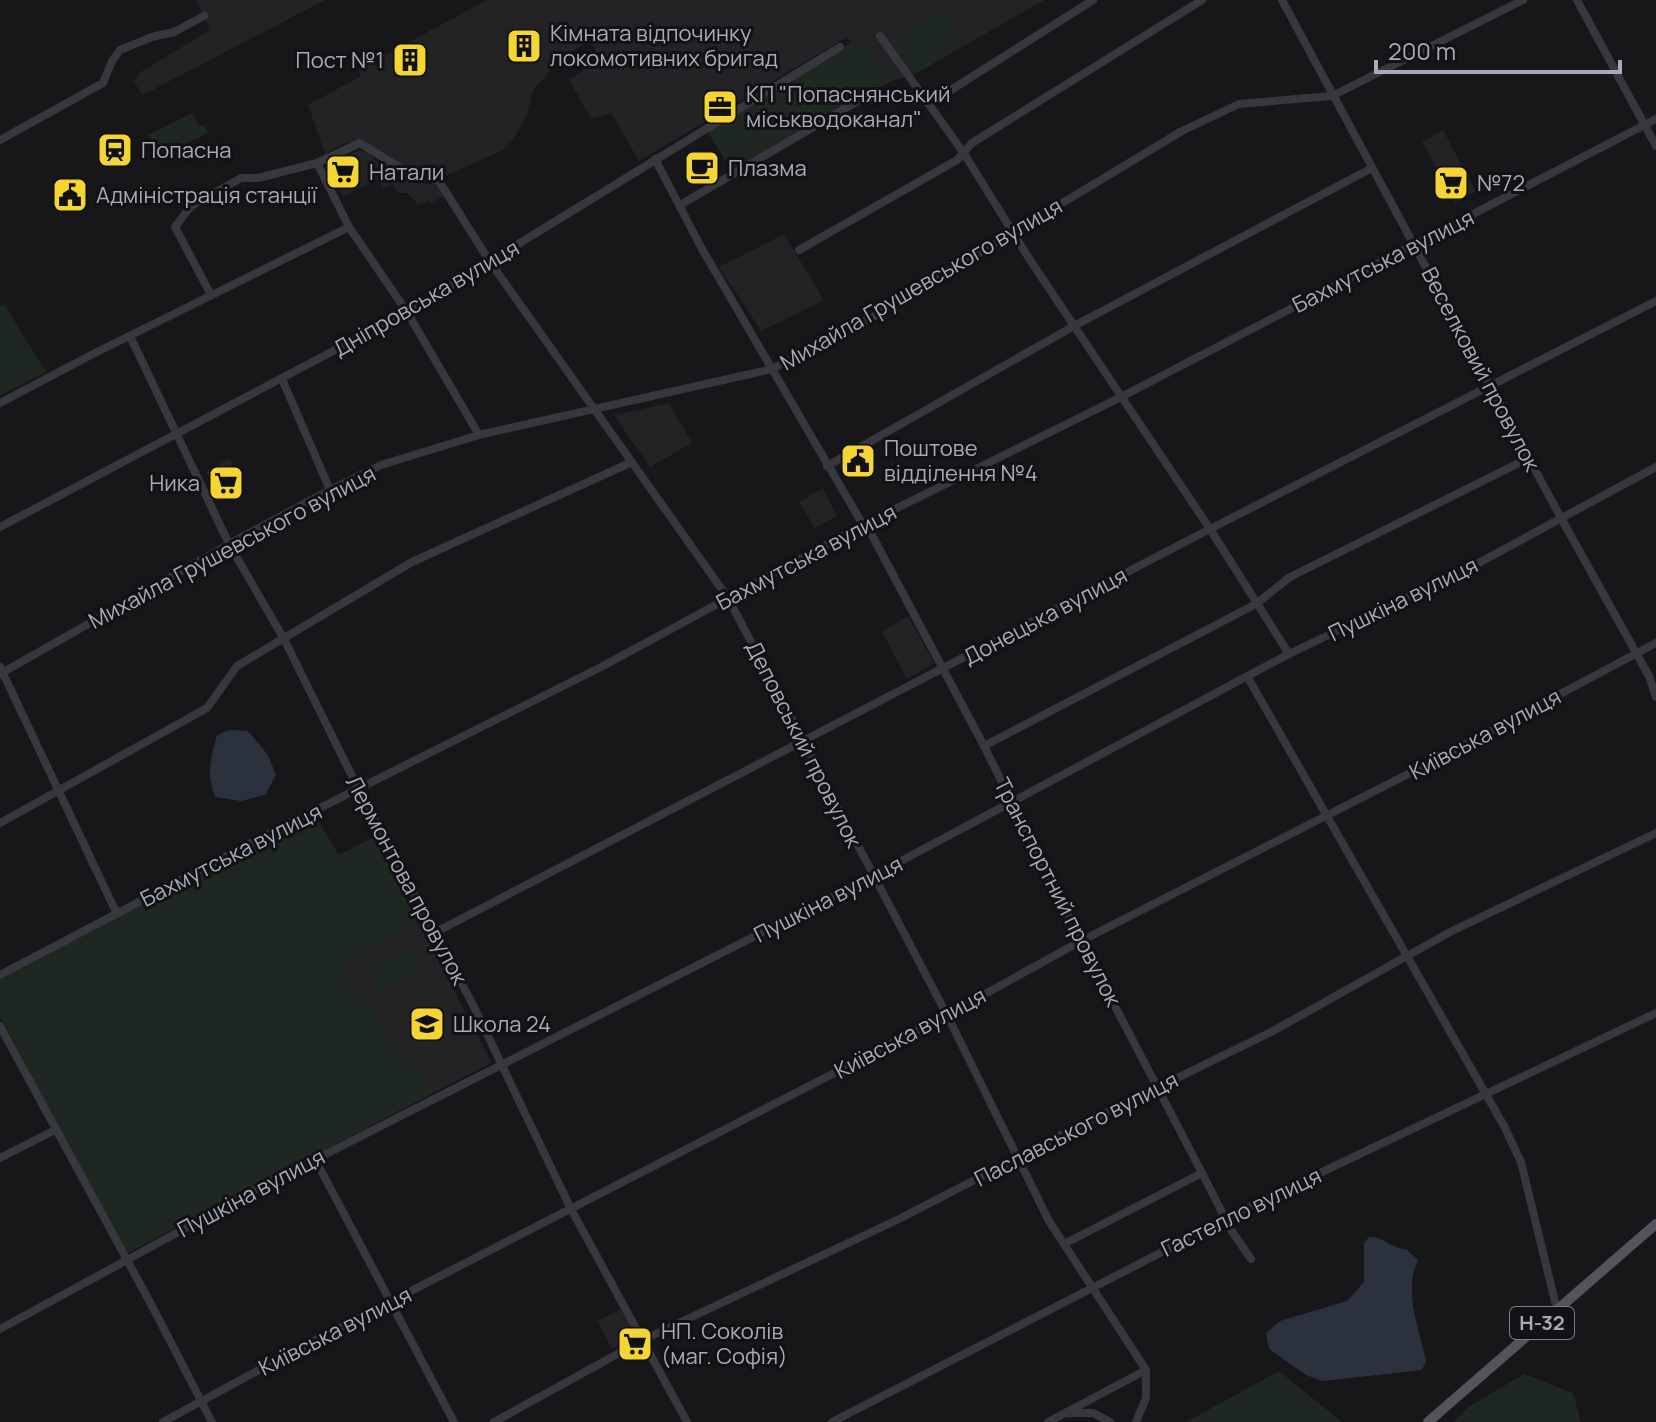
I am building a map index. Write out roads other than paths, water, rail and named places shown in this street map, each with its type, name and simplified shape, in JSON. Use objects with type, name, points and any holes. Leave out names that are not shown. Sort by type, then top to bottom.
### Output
[{"type":"main road","name":"Н-32","points":[[1428,1422],[1656,1224]]},
{"type":"street","points":[[929,104],[1093,0]]},
{"type":"street","points":[[799,250],[957,160],[972,143],[1202,0]]},
{"type":"street","name":"Веселковий провулок","points":[[1282,0],[1649,676],[1656,697]]},
{"type":"street","name":"Михайла Грушевського вулиця","points":[[1,671],[229,544],[381,465],[479,435],[772,369],[873,317],[1182,131],[1239,104],[1332,96],[1523,0]]},
{"type":"street","points":[[1577,0],[1656,146]]},
{"type":"street","points":[[0,140],[103,83],[120,50],[174,32],[204,16]]},
{"type":"street","points":[[880,36],[963,152],[1013,234],[1210,529],[1289,654]]},
{"type":"street","name":"Дніпровська вулиця","points":[[0,527],[407,312],[840,47]]},
{"type":"street","points":[[680,205],[868,95]]},
{"type":"street","name":"Бахмутська вулиця","points":[[0,975],[603,666],[865,524],[1121,397],[1656,119]]},
{"type":"street","name":"Деповський провулок","points":[[317,163],[360,143],[407,172],[439,181],[490,262],[728,598],[947,1015],[1049,1221],[1146,1370]]},
{"type":"street","name":"Транспортний провулок","points":[[655,159],[702,249],[827,466],[865,524],[1013,802],[1157,1088],[1226,1219],[1251,1259]]},
{"type":"street","points":[[211,295],[175,227],[191,206],[241,178],[258,178],[317,163],[349,227],[407,312],[479,435]]},
{"type":"street","points":[[827,466],[1074,326],[1372,168]]},
{"type":"street","points":[[0,403],[349,227]]},
{"type":"street","name":"Донецька вулиця","points":[[434,933],[1656,301]]},
{"type":"street","name":"Лермонтова провулок","points":[[130,336],[229,544],[284,639],[501,1064],[571,1209],[687,1422]]},
{"type":"street","points":[[282,379],[330,490]]},
{"type":"street","points":[[984,746],[1256,604],[1290,577],[1529,458]]},
{"type":"street","points":[[0,823],[207,708],[237,666],[412,562],[632,462]]},
{"type":"street","name":"Пушкіна вулиця","points":[[0,1329],[315,1159],[873,876],[1289,654],[1473,566],[1656,467]]},
{"type":"street","name":"Київська вулиця","points":[[163,1422],[1656,643]]},
{"type":"street","points":[[1,671],[117,914]]},
{"type":"street","points":[[1247,676],[1521,1162],[1557,1310]]},
{"type":"street","name":"Паславського вулиця","points":[[494,1422],[643,1340],[899,1219],[1273,1031],[1450,932],[1656,833]]},
{"type":"street","name":"Гастелло вулиця","points":[[832,1422],[1226,1219],[1656,1013]]},
{"type":"street","points":[[0,1026],[212,1422]]},
{"type":"street","points":[[0,1158],[55,1130]]},
{"type":"street","points":[[315,1159],[454,1422]]},
{"type":"street","points":[[1064,1244],[1202,1173]]},
{"type":"street","points":[[1048,1422],[1146,1370],[1146,1398],[1136,1422]]},
{"type":"street","points":[[1065,1413],[1093,1413],[1110,1422]]},
{"type":"place","name":"Кімната відпочинку локомотивних бригад","points":[[524,46]]},
{"type":"place","name":"Пост №1","points":[[410,60]]},
{"type":"place","name":"КП \"Попаснянський міськводоканал\"","points":[[720,107]]},
{"type":"place","name":"Попасна","points":[[115,150]]},
{"type":"place","name":"Плазма","points":[[702,168]]},
{"type":"place","name":"Натали","points":[[343,172]]},
{"type":"place","name":"№72","points":[[1451,183]]},
{"type":"place","name":"Адміністрація станції","points":[[70,195]]},
{"type":"place","name":"Поштове відділення №4","points":[[858,461]]},
{"type":"place","name":"Ника","points":[[226,483]]},
{"type":"place","name":"Школа 24","points":[[427,1024]]},
{"type":"place","name":"НП. Соколів (маг. Софія)","points":[[635,1344]]}]
